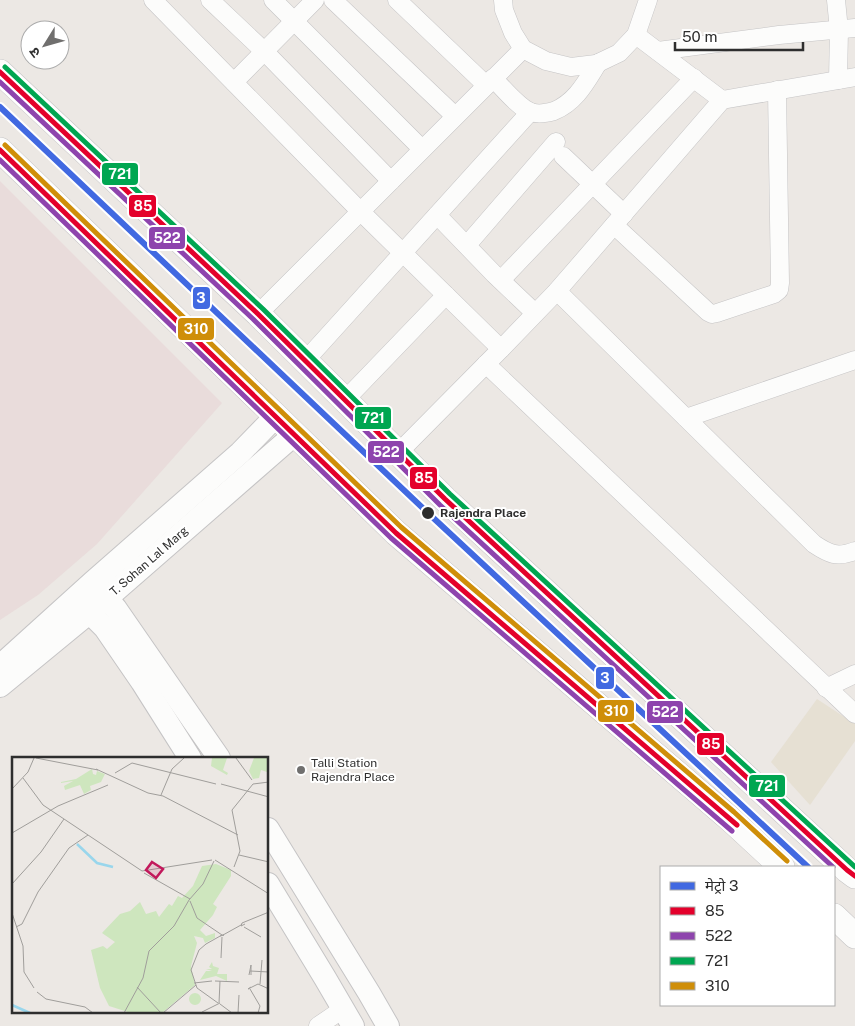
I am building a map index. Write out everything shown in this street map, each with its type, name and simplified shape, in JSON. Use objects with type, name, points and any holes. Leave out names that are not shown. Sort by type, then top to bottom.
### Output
[{"type":"main road","points":[[0,72],[258,314],[452,506],[855,876]]},
{"type":"main road","points":[[0,150],[396,533],[729,818],[781,866]]},
{"type":"main road","points":[[835,917],[855,936]]},
{"type":"street","points":[[210,0],[265,52],[391,181]]},
{"type":"street","points":[[272,0],[422,149]]},
{"type":"street","points":[[234,82],[315,0]]},
{"type":"street","points":[[333,0],[455,116]]},
{"type":"street","points":[[397,0],[490,82],[530,112],[540,114],[550,112],[570,102],[580,92],[598,63]]},
{"type":"street","points":[[503,0],[504,10],[523,49],[546,61],[571,67],[598,63],[619,53],[636,35],[648,0]]},
{"type":"street","points":[[398,453],[557,291],[722,100],[847,78],[847,29],[836,0]]},
{"type":"street","points":[[155,1],[360,211],[501,349]]},
{"type":"street","points":[[658,51],[779,35],[847,29]]},
{"type":"street","points":[[636,35],[722,100]]},
{"type":"street","points":[[258,314],[523,49]]},
{"type":"street","points":[[500,280],[694,78]]},
{"type":"street","points":[[467,245],[560,149],[593,184],[619,219],[708,312],[712,314],[717,313],[774,294],[779,290],[780,283],[777,90]]},
{"type":"street","points":[[305,361],[530,112]]},
{"type":"street","points":[[437,215],[500,280],[536,313]]},
{"type":"street","points":[[557,291],[814,544],[827,553],[838,555],[846,555],[855,551]]},
{"type":"street","points":[[345,400],[446,295]]},
{"type":"street","points":[[686,418],[855,360]]},
{"type":"street","points":[[486,364],[855,714]]},
{"type":"street","name":"T. Sohan Lal Marg","points":[[0,686],[276,416]]},
{"type":"street","name":"T. Sohan Lal Marg","points":[[0,666],[91,597],[295,434]]},
{"type":"street","points":[[91,597],[104,628],[142,682],[189,757]]},
{"type":"street","points":[[91,597],[116,609],[218,757]]},
{"type":"street","points":[[826,688],[855,674]]},
{"type":"street","points":[[269,832],[388,1026]]},
{"type":"street","points":[[269,886],[348,1018],[318,1026]]},
{"type":"shaded area","points":[[0,181],[222,403],[97,544],[38,595],[0,620]]},
{"type":"shaded area","points":[[817,699],[855,724],[855,741],[810,805],[771,762]]},
{"type":"metro line","name":"3","points":[[0,107],[428,513],[807,866]]},
{"type":"transit line","name":"721","points":[[5,67],[263,309],[450,494],[855,867]]},
{"type":"transit line","name":"85","points":[[0,72],[258,314],[445,499],[855,876]]},
{"type":"transit line","name":"522","points":[[0,82],[253,319],[440,505],[832,866]]},
{"type":"transit line","name":"310","points":[[5,145],[401,527],[734,812],[787,861]]},
{"type":"transit line","name":"85","points":[[0,150],[396,533],[737,825]]},
{"type":"transit line","name":"522","points":[[0,160],[391,538],[732,831]]},
{"type":"place","name":"Rajendra Place","points":[[428,513]]},
{"type":"place","name":"Talli Station Rajendra Place","points":[[301,770]]}]
